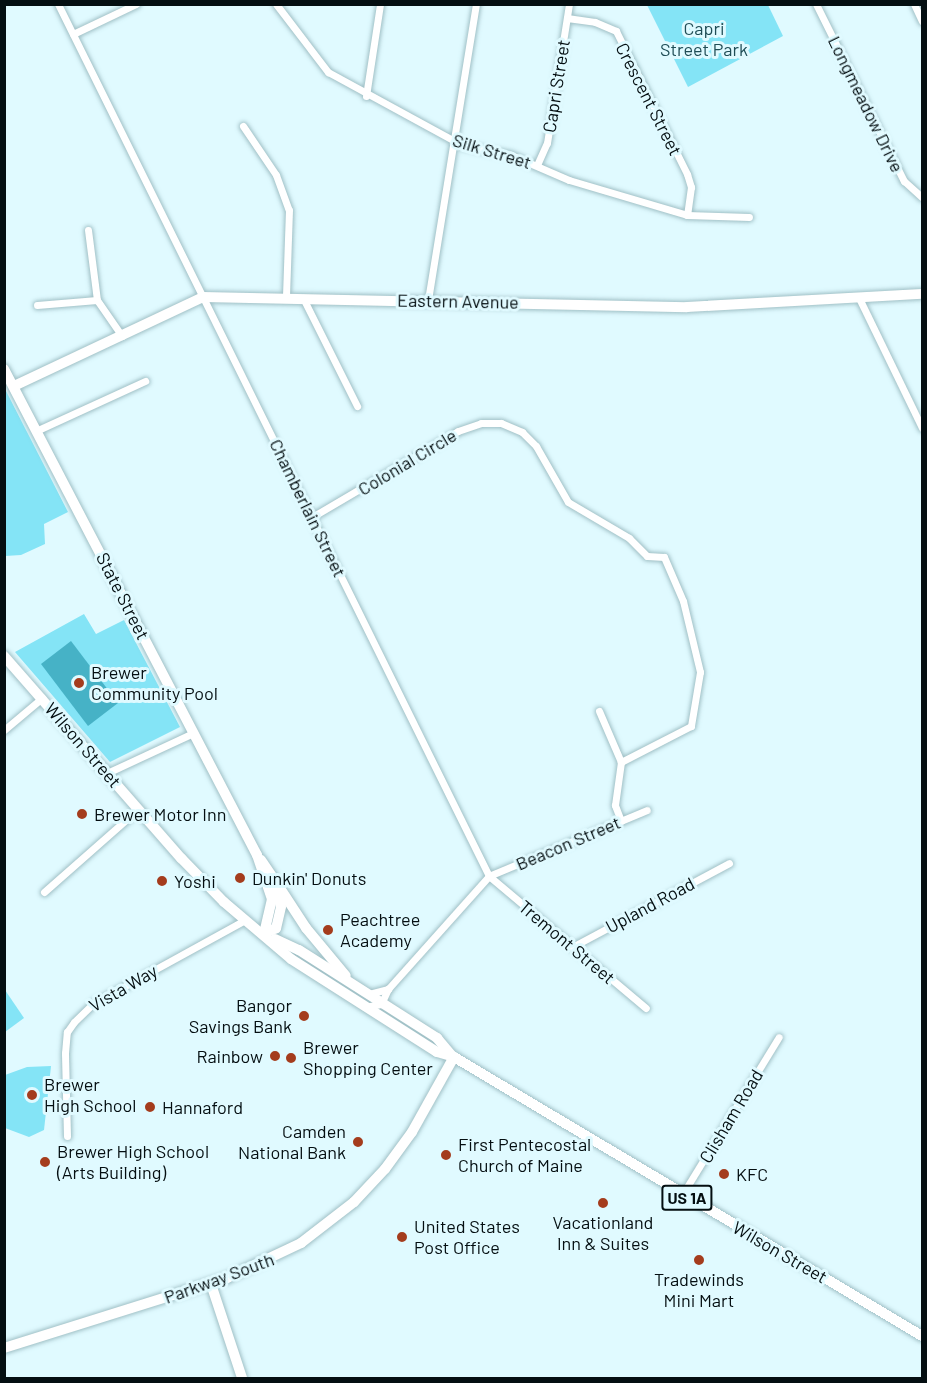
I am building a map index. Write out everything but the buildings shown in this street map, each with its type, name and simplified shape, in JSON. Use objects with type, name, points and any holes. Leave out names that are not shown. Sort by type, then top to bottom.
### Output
[{"type":"main road","name":"Eastern Avenue","points":[[14,386],[203,297],[687,307],[922,294]]},
{"type":"main road","name":"State Street","points":[[4,369],[38,430],[257,855],[273,899],[264,934]]},
{"type":"main road","name":"Wilson Street","points":[[4,656],[138,808],[245,920],[291,959],[437,1052],[454,1057],[922,1336]]},
{"type":"main road","name":"State Street","points":[[257,855],[276,882],[280,916],[276,928],[264,934]]},
{"type":"main road","points":[[276,882],[306,928],[357,987]]},
{"type":"main road","name":"Wilson Street","points":[[264,934],[300,950],[437,1038],[454,1057]]},
{"type":"main road","name":"Parkway South","points":[[4,1348],[211,1284],[293,1248],[354,1202],[406,1141],[454,1057]]},
{"type":"main road","points":[[211,1284],[242,1378]]},
{"type":"street","name":"Chamberlain Street","points":[[58,4],[489,876]]},
{"type":"street","points":[[73,34],[136,4]]},
{"type":"street","name":"Silk Street","points":[[276,4],[328,72],[366,96],[453,141],[537,165],[569,180],[687,215],[749,217]]},
{"type":"street","points":[[366,96],[380,4]]},
{"type":"street","points":[[428,300],[476,4]]},
{"type":"street","name":"Capri Street","points":[[537,165],[547,143],[569,4]]},
{"type":"street","name":"Longmeadow Drive","points":[[816,4],[904,181],[922,197]]},
{"type":"street","points":[[914,4],[922,21]]},
{"type":"street","name":"Crescent Street","points":[[567,18],[596,22],[615,31],[687,174],[691,187],[687,215]]},
{"type":"street","points":[[243,126],[276,175],[289,210],[285,298]]},
{"type":"street","points":[[88,230],[97,300],[122,336]]},
{"type":"street","points":[[303,298],[357,406]]},
{"type":"street","points":[[859,298],[922,428]]},
{"type":"street","points":[[37,305],[97,300]]},
{"type":"street","points":[[38,430],[145,381]]},
{"type":"street","name":"Colonial Circle","points":[[312,517],[458,431],[481,423],[501,423],[522,432],[536,446],[568,502],[629,538],[646,556],[664,557],[683,601],[700,672],[693,720],[686,731],[621,762]]},
{"type":"street","points":[[4,730],[42,698]]},
{"type":"street","points":[[599,711],[621,762],[615,805],[621,821]]},
{"type":"street","points":[[107,773],[193,732]]},
{"type":"street","points":[[44,892],[138,808]]},
{"type":"street","name":"Beacon Street","points":[[489,876],[647,810]]},
{"type":"street","name":"Upland Road","points":[[572,947],[729,863]]},
{"type":"street","points":[[365,1007],[381,1004],[388,988],[489,876]]},
{"type":"street","name":"Tremont Street","points":[[489,876],[646,1008]]},
{"type":"street","name":"Vista Way","points":[[68,1136],[68,1032],[82,1012],[245,920]]},
{"type":"street","points":[[368,994],[388,988]]},
{"type":"street","name":"Clisham Road","points":[[682,1195],[779,1037]]},
{"type":"green space","name":"Capri Street Park","points":[[647,5],[768,5],[783,36],[688,87]]},
{"type":"green space","points":[[5,389],[68,512],[44,524],[45,544],[21,555],[5,556]]},
{"type":"green space","points":[[84,614],[96,634],[124,620],[180,727],[110,762],[15,652]]},
{"type":"green space","points":[[5,990],[24,1018],[4,1032]]},
{"type":"green space","points":[[51,1066],[44,1130],[29,1137],[5,1128],[5,1075],[27,1067]]},
{"type":"shaded area","name":"Brewer Community Pool","points":[[71,641],[118,703],[88,726],[41,664]]},
{"type":"place","name":"Brewer Community Pool","points":[[79,683]]},
{"type":"place","name":"Brewer Motor Inn","points":[[82,814]]},
{"type":"place","name":"Dunkin' Donuts","points":[[240,878]]},
{"type":"place","name":"Yoshi","points":[[162,881]]},
{"type":"place","name":"Peachtree Academy","points":[[328,930]]},
{"type":"place","name":"Bangor Savings Bank","points":[[304,1016]]},
{"type":"place","name":"Rainbow","points":[[275,1056]]},
{"type":"place","name":"Brewer Shopping Center","points":[[291,1058]]},
{"type":"place","name":"Brewer High School","points":[[32,1095]]},
{"type":"place","name":"Hannaford","points":[[150,1107]]},
{"type":"place","name":"Camden National Bank","points":[[358,1142]]},
{"type":"place","name":"First Pentecostal Church of Maine","points":[[446,1155]]},
{"type":"place","name":"Brewer High School (Arts Building)","points":[[45,1162]]},
{"type":"place","name":"KFC","points":[[724,1174]]},
{"type":"place","name":"Vacationland Inn & Suites","points":[[603,1203]]},
{"type":"place","name":"United States Post Office","points":[[402,1237]]},
{"type":"place","name":"Tradewinds Mini Mart","points":[[699,1260]]}]
